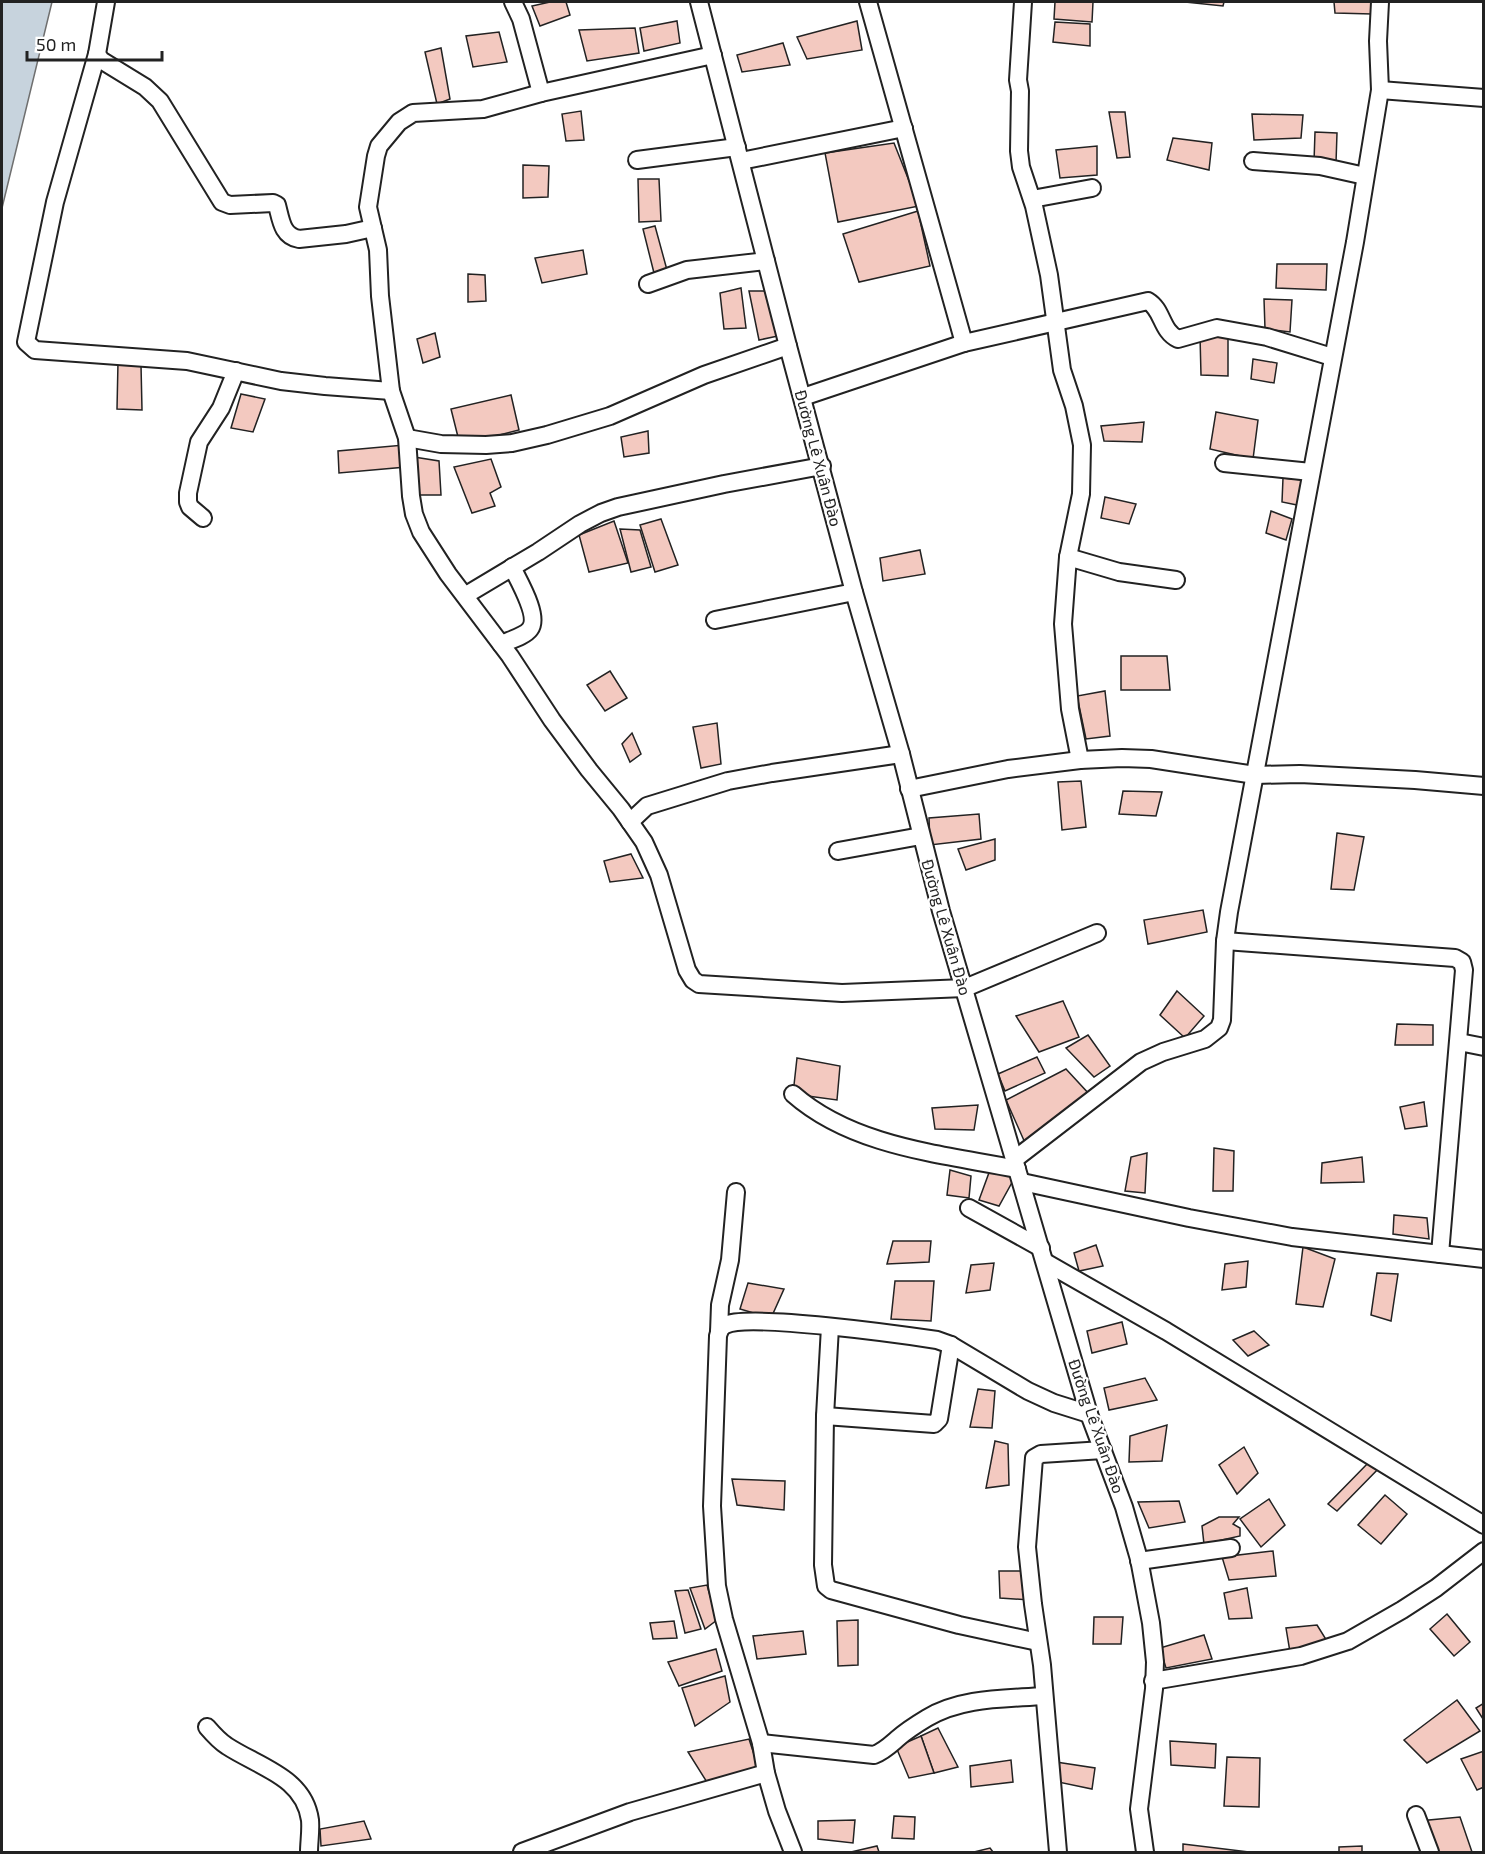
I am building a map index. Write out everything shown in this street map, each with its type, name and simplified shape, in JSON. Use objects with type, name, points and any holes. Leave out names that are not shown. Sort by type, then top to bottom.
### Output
[{"type":"street","points":[[106,2],[97,54],[55,202],[26,342],[29,347],[35,350],[187,361],[280,381],[391,391]]},
{"type":"street","points":[[513,2],[521,19],[541,93]]},
{"type":"street","name":"Đường Lê Xuân Đào","points":[[699,2],[788,346],[854,592],[901,754],[941,911],[1089,1414],[1124,1507],[1139,1561],[1153,1636],[1152,1708],[1138,1809],[1145,1852]]},
{"type":"street","points":[[868,2],[964,343]]},
{"type":"street","points":[[1023,2],[1018,80],[1021,167],[1032,199],[1049,275],[1062,370],[1074,406],[1082,445],[1080,494],[1068,557],[1062,624],[1070,709],[1080,760]]},
{"type":"street","points":[[1018,1170],[1141,1062],[1163,1052],[1205,1039],[1219,1028],[1222,1020],[1225,941],[1355,242],[1380,90],[1378,41],[1380,2]]},
{"type":"street","points":[[97,54],[101,60],[145,87],[160,101],[222,202],[230,206],[273,203],[277,205],[286,231],[292,237],[299,239],[346,234],[373,228]]},
{"type":"street","points":[[713,55],[541,93],[475,111],[418,112],[399,122],[384,138],[376,156],[368,207],[380,261],[380,296],[391,391],[407,438],[411,496],[414,514],[421,532],[441,565],[466,595],[552,720],[630,822],[649,852],[659,875],[687,970],[693,980],[699,984],[842,993],[965,988],[1097,933]]},
{"type":"street","points":[[1380,90],[1484,98]]},
{"type":"street","points":[[638,160],[739,154],[904,128]]},
{"type":"street","points":[[1253,161],[1320,166],[1365,176]]},
{"type":"street","points":[[1032,199],[1092,188]]},
{"type":"street","points":[[648,284],[687,270],[766,261]]},
{"type":"street","points":[[803,397],[964,343],[1148,300],[1153,304],[1166,330],[1178,339],[1216,328],[1267,338],[1332,357]]},
{"type":"street","points":[[407,438],[441,444],[486,445],[512,443],[547,435],[610,416],[704,375],[788,346]]},
{"type":"street","points":[[203,518],[190,507],[188,502],[199,442],[221,408],[236,371]]},
{"type":"street","points":[[1224,463],[1311,472]]},
{"type":"street","points":[[466,595],[580,524],[618,507],[822,466]]},
{"type":"street","points":[[1068,557],[1119,572],[1176,579]]},
{"type":"street","points":[[501,644],[528,631],[532,627],[533,620],[530,606],[512,567]]},
{"type":"street","points":[[716,620],[854,592]]},
{"type":"street","points":[[630,822],[647,806],[728,781],[901,754]]},
{"type":"street","points":[[909,789],[1008,769],[1080,760],[1122,758],[1151,759],[1255,775],[1300,774],[1484,786]]},
{"type":"street","points":[[838,851],[921,836]]},
{"type":"street","points":[[1225,941],[1459,959],[1464,966],[1440,1254]]},
{"type":"street","points":[[1459,1042],[1484,1047]]},
{"type":"street","points":[[794,1094],[809,1108],[825,1118],[846,1129],[876,1139],[1018,1170],[1178,1216],[1292,1237],[1484,1259]]},
{"type":"street","points":[[736,1192],[730,1260],[720,1305],[712,1506],[717,1586],[724,1619],[761,1743],[766,1773],[777,1811],[793,1852]]},
{"type":"street","points":[[969,1208],[1484,1525]]},
{"type":"street","points":[[719,1332],[727,1324],[759,1321],[937,1340],[951,1345],[1028,1391],[1054,1403],[1089,1414]]},
{"type":"street","points":[[831,1327],[825,1416],[823,1565],[826,1586],[831,1590],[959,1625],[1038,1642]]},
{"type":"street","points":[[825,1416],[934,1424],[939,1419],[951,1345]]},
{"type":"street","points":[[1058,1852],[1028,1547],[1034,1458],[1041,1454],[1103,1450]]},
{"type":"street","points":[[1139,1561],[1232,1548]]},
{"type":"street","points":[[1153,1681],[1301,1656],[1348,1641],[1360,1636],[1419,1599],[1484,1551]]},
{"type":"street","points":[[761,1743],[874,1755],[888,1748],[898,1738],[929,1717],[946,1709],[964,1703],[1044,1696]]},
{"type":"street","points":[[207,1727],[227,1746],[289,1781],[298,1791],[308,1809],[309,1852]]},
{"type":"street","points":[[522,1852],[630,1812],[766,1773]]},
{"type":"street","points":[[1416,1815],[1430,1852]]},
{"type":"shaded area","points":[[2,2],[52,2],[2,208]]},
{"type":"building","points":[[550,2],[566,2],[570,15],[540,26],[532,6]]},
{"type":"building","points":[[1055,2],[1093,2],[1092,22],[1054,19]]},
{"type":"building","points":[[1185,2],[1224,2],[1223,6]]},
{"type":"building","points":[[1334,2],[1373,2],[1372,14],[1335,13]]},
{"type":"building","points":[[677,21],[680,43],[644,51],[640,28]]},
{"type":"building","points":[[857,21],[862,50],[807,59],[797,37]]},
{"type":"building","points":[[1055,22],[1090,24],[1090,46],[1053,42]]},
{"type":"building","points":[[635,28],[639,53],[587,61],[579,30]]},
{"type":"building","points":[[499,32],[507,62],[473,67],[466,36]]},
{"type":"building","points":[[783,43],[790,65],[742,72],[737,55]]},
{"type":"building","points":[[441,48],[450,99],[437,104],[425,52]]},
{"type":"building","points":[[581,111],[584,140],[566,141],[562,114]]},
{"type":"building","points":[[1109,112],[1125,112],[1130,157],[1117,158]]},
{"type":"building","points":[[1252,114],[1303,115],[1301,138],[1254,140]]},
{"type":"building","points":[[1315,132],[1337,133],[1336,163],[1314,162]]},
{"type":"building","points":[[1173,138],[1212,143],[1209,170],[1167,160]]},
{"type":"building","points":[[894,143],[919,206],[838,222],[825,153]]},
{"type":"building","points":[[1097,146],[1097,175],[1060,178],[1056,150]]},
{"type":"building","points":[[523,165],[549,166],[548,197],[523,198]]},
{"type":"building","points":[[638,179],[659,179],[661,221],[639,222]]},
{"type":"building","points":[[918,211],[930,266],[859,282],[843,234]]},
{"type":"building","points":[[655,226],[667,270],[654,273],[643,229]]},
{"type":"building","points":[[583,250],[587,274],[542,283],[535,258]]},
{"type":"building","points":[[1277,264],[1327,264],[1326,290],[1276,288]]},
{"type":"building","points":[[468,274],[485,275],[486,301],[468,302]]},
{"type":"building","points":[[741,288],[746,328],[724,329],[720,293]]},
{"type":"building","points":[[749,291],[766,291],[778,336],[759,340]]},
{"type":"building","points":[[1264,299],[1292,300],[1290,332],[1265,329]]},
{"type":"building","points":[[435,333],[440,357],[423,363],[417,339]]},
{"type":"building","points":[[1228,333],[1228,376],[1201,375],[1200,336]]},
{"type":"building","points":[[1253,359],[1277,363],[1274,383],[1251,379]]},
{"type":"building","points":[[118,362],[141,365],[142,410],[117,409]]},
{"type":"building","points":[[241,394],[265,399],[253,432],[231,428]]},
{"type":"building","points":[[511,395],[519,430],[460,445],[451,409]]},
{"type":"building","points":[[1216,412],[1258,420],[1253,459],[1210,449]]},
{"type":"building","points":[[1144,422],[1142,442],[1104,441],[1101,426]]},
{"type":"building","points":[[648,431],[649,453],[624,457],[621,437]]},
{"type":"building","points":[[404,445],[406,467],[339,473],[338,451]]},
{"type":"building","points":[[414,457],[439,461],[441,495],[418,495]]},
{"type":"building","points":[[491,459],[501,487],[490,493],[495,506],[472,513],[454,467]]},
{"type":"building","points":[[1283,478],[1304,480],[1302,506],[1282,502]]},
{"type":"building","points":[[1105,497],[1136,504],[1129,524],[1101,518]]},
{"type":"building","points":[[1271,511],[1292,519],[1286,540],[1266,533]]},
{"type":"building","points":[[661,519],[678,565],[655,572],[640,525]]},
{"type":"building","points":[[614,521],[628,563],[589,572],[579,535]]},
{"type":"building","points":[[620,529],[640,530],[651,567],[631,572]]},
{"type":"building","points":[[920,550],[925,574],[883,581],[880,558]]},
{"type":"building","points":[[1121,656],[1167,656],[1170,690],[1121,690]]},
{"type":"building","points":[[610,671],[627,698],[605,711],[587,685]]},
{"type":"building","points":[[1105,691],[1110,736],[1086,739],[1077,696]]},
{"type":"building","points":[[717,723],[721,764],[701,768],[693,727]]},
{"type":"building","points":[[632,733],[641,754],[630,762],[622,744]]},
{"type":"building","points":[[1081,781],[1086,827],[1062,830],[1058,782]]},
{"type":"building","points":[[1123,791],[1162,792],[1156,816],[1119,814]]},
{"type":"building","points":[[979,814],[981,839],[930,845],[929,818]]},
{"type":"building","points":[[1337,833],[1364,837],[1354,890],[1331,889]]},
{"type":"building","points":[[995,839],[995,860],[966,870],[958,849]]},
{"type":"building","points":[[631,854],[643,878],[610,882],[604,861]]},
{"type":"building","points":[[1203,910],[1207,932],[1148,944],[1144,920]]},
{"type":"building","points":[[1177,991],[1204,1016],[1185,1038],[1160,1015]]},
{"type":"building","points":[[1063,1001],[1079,1037],[1039,1052],[1016,1016]]},
{"type":"building","points":[[1397,1024],[1433,1025],[1433,1045],[1395,1045]]},
{"type":"building","points":[[1088,1035],[1110,1066],[1094,1077],[1066,1048]]},
{"type":"building","points":[[1037,1057],[1045,1073],[1005,1091],[998,1074]]},
{"type":"building","points":[[797,1058],[840,1066],[837,1100],[793,1094]]},
{"type":"building","points":[[1066,1069],[1090,1095],[1026,1145],[1006,1100]]},
{"type":"building","points":[[1424,1102],[1427,1126],[1405,1129],[1400,1107]]},
{"type":"building","points":[[978,1105],[974,1130],[935,1129],[932,1108]]},
{"type":"building","points":[[1214,1148],[1234,1151],[1233,1191],[1213,1191]]},
{"type":"building","points":[[1147,1153],[1145,1193],[1125,1191],[1131,1157]]},
{"type":"building","points":[[1362,1157],[1364,1182],[1321,1183],[1322,1163]]},
{"type":"building","points":[[950,1170],[971,1176],[969,1198],[947,1195]]},
{"type":"building","points":[[990,1170],[1015,1177],[999,1206],[979,1200]]},
{"type":"building","points":[[1394,1215],[1427,1218],[1429,1239],[1393,1234]]},
{"type":"building","points":[[893,1241],[931,1241],[929,1262],[887,1264]]},
{"type":"building","points":[[1096,1245],[1103,1266],[1079,1271],[1074,1253]]},
{"type":"building","points":[[1303,1247],[1335,1259],[1323,1307],[1296,1304]]},
{"type":"building","points":[[1248,1261],[1246,1287],[1222,1290],[1225,1264]]},
{"type":"building","points":[[994,1263],[990,1290],[966,1293],[971,1265]]},
{"type":"building","points":[[1377,1273],[1398,1274],[1391,1321],[1371,1315]]},
{"type":"building","points":[[895,1281],[934,1281],[931,1321],[891,1319]]},
{"type":"building","points":[[748,1283],[784,1289],[771,1318],[740,1309]]},
{"type":"building","points":[[1122,1322],[1127,1344],[1092,1353],[1087,1331]]},
{"type":"building","points":[[1254,1331],[1269,1345],[1248,1356],[1233,1340]]},
{"type":"building","points":[[1145,1378],[1157,1400],[1109,1410],[1104,1388]]},
{"type":"building","points":[[978,1389],[995,1391],[992,1428],[970,1427]]},
{"type":"building","points":[[1167,1425],[1162,1461],[1129,1462],[1130,1436]]},
{"type":"building","points":[[995,1441],[1008,1444],[1009,1485],[986,1488]]},
{"type":"building","points":[[1244,1447],[1258,1473],[1237,1494],[1219,1465]]},
{"type":"building","points":[[1372,1459],[1381,1466],[1337,1511],[1328,1504]]},
{"type":"building","points":[[732,1479],[785,1481],[784,1510],[737,1505]]},
{"type":"building","points":[[1385,1495],[1407,1514],[1381,1544],[1358,1525]]},
{"type":"building","points":[[1269,1499],[1285,1525],[1261,1547],[1240,1519]]},
{"type":"building","points":[[1179,1501],[1185,1522],[1149,1528],[1138,1502]]},
{"type":"building","points":[[1219,1517],[1239,1517],[1233,1524],[1240,1528],[1240,1536],[1204,1544],[1202,1526]]},
{"type":"building","points":[[1273,1551],[1276,1576],[1229,1580],[1222,1557]]},
{"type":"building","points":[[999,1571],[1028,1571],[1030,1600],[1000,1598]]},
{"type":"building","points":[[707,1585],[717,1620],[705,1629],[690,1588]]},
{"type":"building","points":[[1247,1588],[1252,1618],[1229,1619],[1224,1593]]},
{"type":"building","points":[[688,1590],[701,1629],[685,1633],[675,1591]]},
{"type":"building","points":[[1447,1614],[1470,1642],[1454,1656],[1430,1629]]},
{"type":"building","points":[[1094,1617],[1123,1617],[1121,1644],[1093,1644]]},
{"type":"building","points":[[858,1620],[858,1665],[838,1666],[837,1621]]},
{"type":"building","points":[[674,1621],[677,1638],[653,1639],[650,1623]]},
{"type":"building","points":[[1317,1625],[1327,1641],[1290,1652],[1286,1628]]},
{"type":"building","points":[[803,1631],[806,1654],[757,1659],[753,1636]]},
{"type":"building","points":[[1204,1635],[1212,1659],[1166,1668],[1160,1648]]},
{"type":"building","points":[[716,1649],[722,1671],[679,1686],[668,1662]]},
{"type":"building","points":[[725,1676],[730,1702],[695,1726],[682,1688]]},
{"type":"building","points":[[1457,1700],[1480,1731],[1427,1763],[1404,1740]]},
{"type":"building","points":[[1484,1703],[1484,1719],[1483,1719],[1476,1708]]},
{"type":"building","points":[[938,1728],[958,1767],[934,1773],[921,1736]]},
{"type":"building","points":[[921,1736],[934,1773],[909,1778],[896,1747]]},
{"type":"building","points":[[749,1739],[759,1770],[710,1787],[688,1752]]},
{"type":"building","points":[[1170,1741],[1216,1744],[1215,1768],[1171,1765]]},
{"type":"building","points":[[1484,1751],[1484,1787],[1477,1790],[1461,1759]]},
{"type":"building","points":[[1227,1757],[1260,1758],[1259,1807],[1224,1806]]},
{"type":"building","points":[[1011,1760],[1013,1782],[971,1787],[970,1766]]},
{"type":"building","points":[[1056,1762],[1095,1768],[1092,1789],[1058,1782]]},
{"type":"building","points":[[894,1816],[915,1817],[914,1839],[892,1838]]},
{"type":"building","points":[[1460,1817],[1472,1852],[1434,1852],[1419,1821]]},
{"type":"building","points":[[855,1820],[853,1843],[818,1839],[818,1821]]},
{"type":"building","points":[[364,1821],[371,1839],[321,1846],[320,1829]]},
{"type":"building","points":[[1183,1844],[1249,1852],[1183,1852]]},
{"type":"building","points":[[877,1846],[879,1852],[851,1852]]},
{"type":"building","points":[[1362,1846],[1362,1852],[1339,1852],[1339,1847]]},
{"type":"building","points":[[990,1848],[993,1852],[974,1852]]}]
